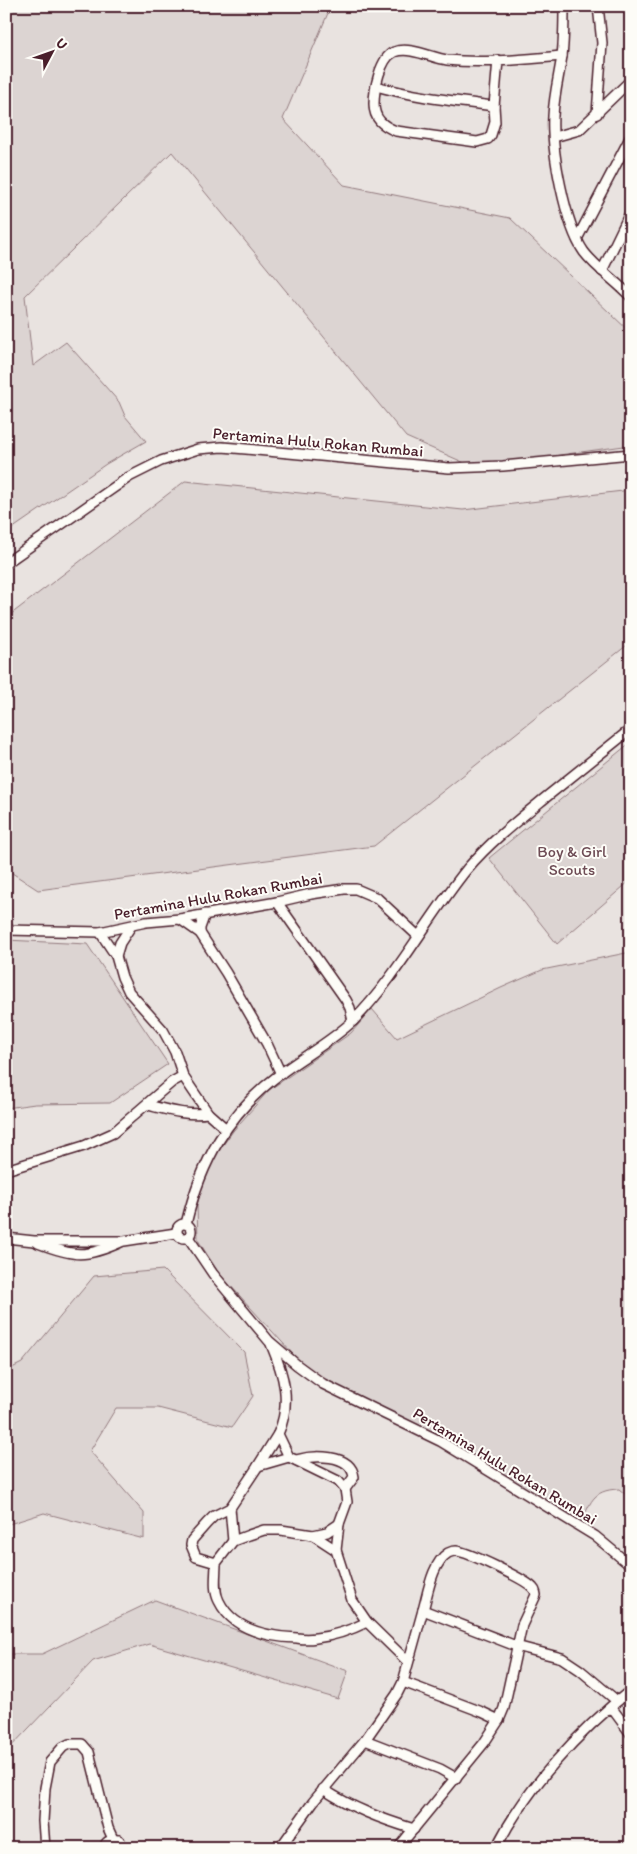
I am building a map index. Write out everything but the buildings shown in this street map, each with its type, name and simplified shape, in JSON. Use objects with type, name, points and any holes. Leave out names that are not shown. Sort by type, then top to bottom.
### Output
[{"type":"street","points":[[564,6],[562,56],[554,98],[554,136],[560,184],[577,239],[584,252],[631,297]]},
{"type":"street","points":[[597,114],[602,43],[598,6]]},
{"type":"street","points":[[498,60],[494,106],[495,122],[491,135],[484,141],[477,142],[396,131],[384,127],[378,119],[374,110],[378,77],[389,56],[394,52],[415,52],[436,58],[464,62],[562,56]]},
{"type":"street","points":[[554,136],[580,130],[631,80]]},
{"type":"street","points":[[376,86],[400,93],[494,106]]},
{"type":"street","points":[[577,239],[631,136]]},
{"type":"street","points":[[602,271],[631,211]]},
{"type":"street","points":[[623,288],[631,282]]},
{"type":"street","name":"Pertamina Hulu Rokan Rumbai","points":[[6,564],[128,477],[161,461],[198,449],[246,449],[449,468],[503,466],[631,454]]},
{"type":"street","points":[[186,1224],[190,1205],[202,1173],[225,1128],[245,1105],[281,1074],[353,1021],[381,990],[467,870],[500,835],[631,729]]},
{"type":"street","name":"Pertamina Hulu Rokan Rumbai","points":[[6,930],[100,932],[159,920],[180,919],[277,902],[332,890],[356,889],[377,898],[418,936]]},
{"type":"street","points":[[277,902],[346,1000],[353,1021]]},
{"type":"street","points":[[200,933],[205,914]]},
{"type":"street","points":[[180,919],[200,933],[243,1001],[281,1074]]},
{"type":"street","points":[[116,956],[120,943],[131,926]]},
{"type":"street","points":[[100,932],[116,956],[129,992],[163,1030],[175,1052],[183,1076],[208,1113],[225,1128]]},
{"type":"street","points":[[6,1170],[84,1146],[113,1133],[148,1105],[172,1082],[183,1076]]},
{"type":"street","points":[[148,1105],[183,1114],[208,1113]]},
{"type":"street","points":[[176,1233],[178,1226],[186,1224]]},
{"type":"street","points":[[176,1233],[181,1238],[188,1238],[191,1230],[186,1224]]},
{"type":"street","points":[[6,1238],[34,1241],[124,1241],[176,1233]]},
{"type":"street","name":"Pertamina Hulu Rokan Rumbai","points":[[188,1238],[213,1274],[270,1341],[296,1365],[323,1384],[440,1441],[595,1536],[631,1566]]},
{"type":"street","points":[[34,1241],[76,1255],[106,1249],[124,1241]]},
{"type":"street","points":[[216,1563],[196,1557],[190,1545],[192,1540],[214,1516],[230,1508],[278,1434],[286,1411],[285,1386],[270,1341]]},
{"type":"street","points":[[278,1434],[292,1458],[338,1481],[344,1489],[347,1502],[339,1524],[336,1550],[352,1600],[367,1622],[408,1662]]},
{"type":"street","points":[[258,1466],[292,1458],[317,1457],[334,1459],[347,1463],[351,1467],[354,1477],[344,1489]]},
{"type":"street","points":[[230,1508],[233,1540]]},
{"type":"street","points":[[339,1524],[327,1532],[313,1535],[281,1530],[264,1530],[233,1540],[216,1563],[218,1599],[225,1612],[242,1626],[275,1638],[314,1639],[353,1629],[367,1622]]},
{"type":"street","points":[[313,1535],[336,1550]]},
{"type":"street","points":[[290,1848],[281,1846],[323,1789],[365,1740],[389,1707],[404,1682],[433,1577],[442,1559],[450,1552],[462,1552],[524,1581],[535,1590],[536,1595],[522,1626],[516,1646],[504,1708],[499,1720],[484,1743],[398,1848]]},
{"type":"street","points":[[423,1610],[516,1646],[562,1658],[580,1670],[614,1704],[631,1734]]},
{"type":"street","points":[[404,1682],[499,1720]]},
{"type":"street","points":[[496,1848],[515,1816],[559,1757],[596,1719],[631,1690]]},
{"type":"street","points":[[365,1740],[422,1762],[456,1778]]},
{"type":"street","points":[[45,1848],[43,1821],[45,1788],[50,1762],[63,1747],[69,1744],[82,1744],[89,1752],[108,1828],[113,1839]]},
{"type":"street","points":[[323,1789],[344,1803],[371,1815],[414,1829]]},
{"type":"street","points":[[104,1848],[108,1841],[113,1839],[119,1840],[124,1848]]},
{"type":"shaded area","points":[[6,6],[631,6],[631,1848],[6,1848]]},
{"type":"green space","points":[[6,6],[331,6],[283,119],[344,185],[510,218],[631,333],[631,445],[474,467],[406,437],[172,152],[25,296],[33,366],[66,342],[119,402],[125,416],[146,441],[106,464],[6,533]]},
{"type":"green space","points":[[185,481],[463,510],[631,490],[631,642],[374,846],[38,890],[6,869],[6,618]]},
{"type":"green space","name":"Boy & Girl Scouts","points":[[631,742],[631,880],[557,944],[489,858]]},
{"type":"green space","points":[[6,940],[87,944],[168,1064],[110,1103],[35,1104],[6,1108]]},
{"type":"green space","points":[[631,952],[631,1499],[619,1489],[597,1495],[590,1504],[580,1525],[328,1382],[302,1364],[218,1272],[198,1240],[197,1206],[205,1170],[233,1131],[269,1090],[351,1033],[372,1009],[397,1038],[542,970]]},
{"type":"green space","points":[[163,1270],[244,1352],[253,1396],[232,1427],[158,1408],[116,1408],[90,1451],[144,1513],[144,1539],[44,1513],[6,1525],[6,1371],[22,1363],[94,1276]]},
{"type":"green space","points":[[155,1600],[348,1671],[338,1699],[149,1644],[93,1661],[6,1752],[6,1654],[42,1654]]}]
